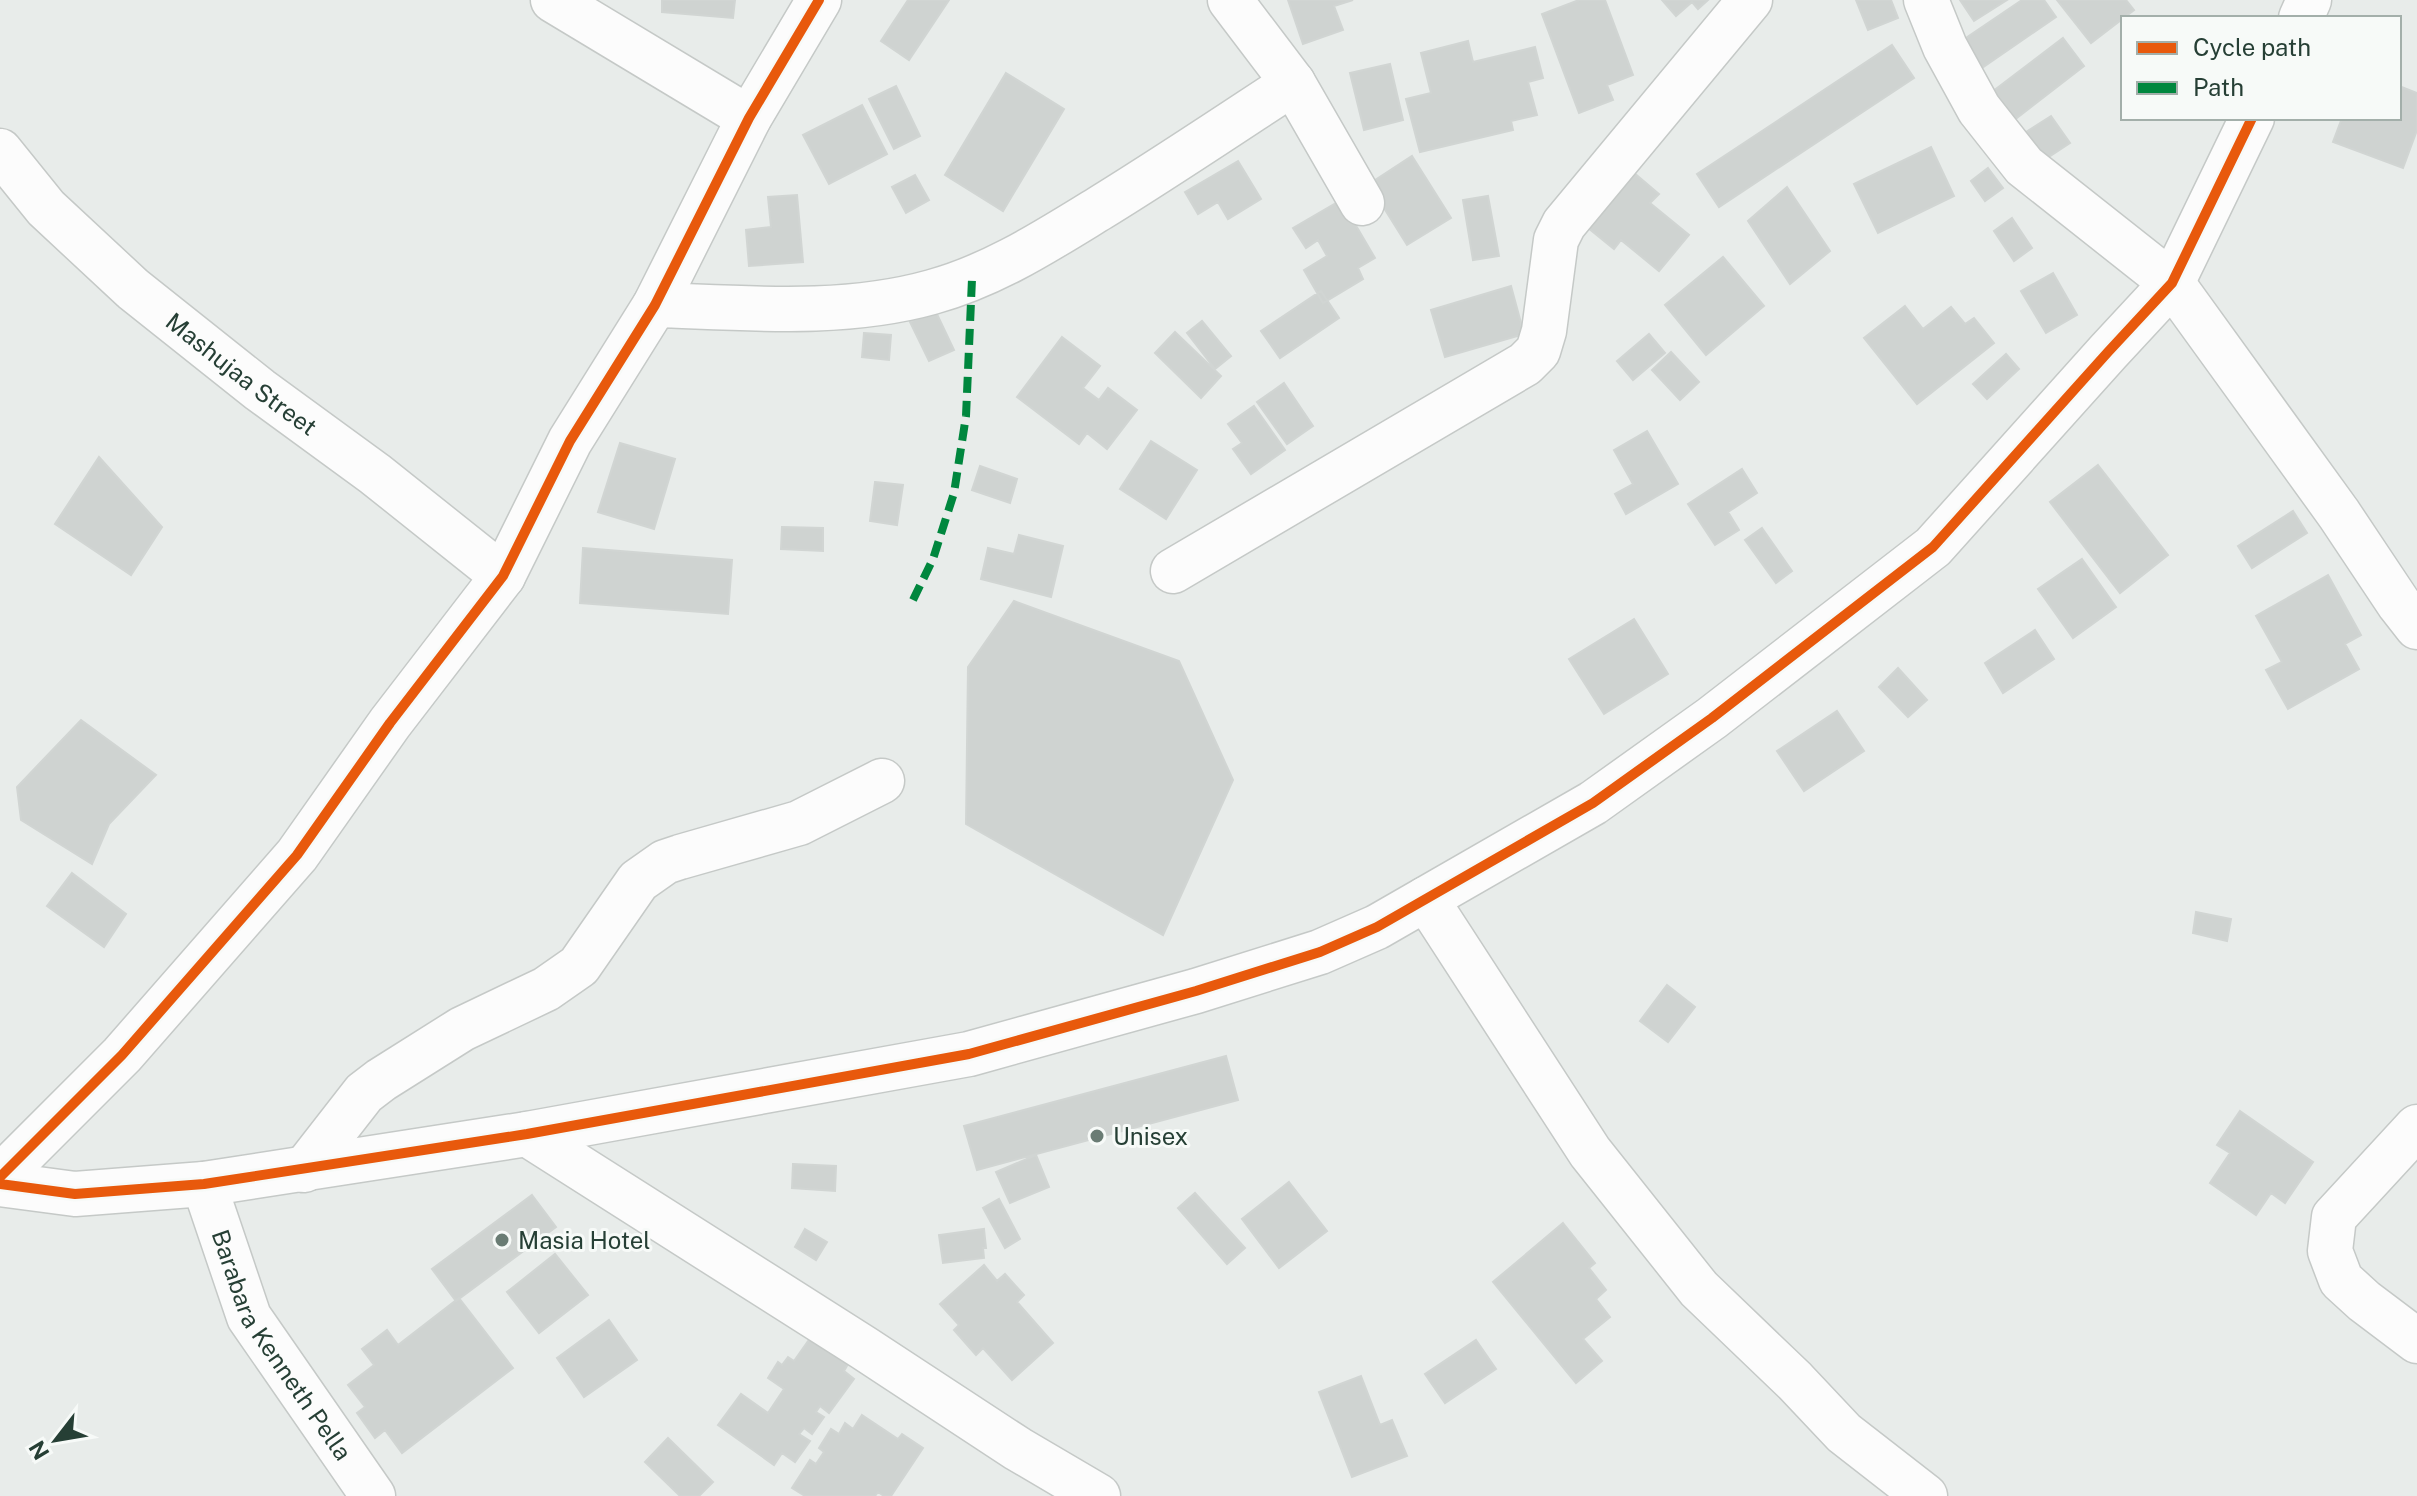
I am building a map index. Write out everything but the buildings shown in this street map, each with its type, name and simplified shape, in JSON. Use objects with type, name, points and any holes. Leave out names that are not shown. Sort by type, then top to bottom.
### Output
[{"type":"street","points":[[553,0],[749,118]]},
{"type":"street","points":[[0,1177],[122,1055],[297,855],[390,723],[503,576],[570,441],[655,305],[749,118],[819,0]]},
{"type":"street","points":[[1230,0],[1293,83],[1362,203]]},
{"type":"street","points":[[1173,571],[1525,364],[1538,351],[1544,331],[1556,240],[1564,224],[1750,0]]},
{"type":"street","points":[[1926,0],[1945,47],[1979,109],[2024,166],[2172,283],[2417,627]]},
{"type":"street","points":[[655,305],[841,307],[930,293],[972,279],[1037,247],[1293,83]]},
{"type":"street","points":[[0,1184],[75,1194],[204,1184],[527,1134],[969,1054],[1107,1018],[1320,952],[1377,927],[1593,803],[1712,718],[1933,547],[2172,283],[2251,120]]},
{"type":"street","name":"Mashujaa Street","points":[[0,151],[46,208],[133,289],[503,576]]},
{"type":"street","points":[[304,1170],[364,1093],[381,1080],[462,1029],[546,989],[579,966],[638,881],[651,870],[680,857],[799,823],[882,781]]},
{"type":"street","points":[[1426,899],[1590,1152],[1699,1289],[1844,1433],[1925,1496]]},
{"type":"street","points":[[2417,1127],[2334,1217],[2330,1251],[2341,1280],[2417,1341]]},
{"type":"street","points":[[527,1134],[1018,1449],[1098,1496]]},
{"type":"street","name":"Barabara Kenneth Pella","points":[[204,1184],[249,1317],[373,1496]]},
{"type":"marked path","points":[[913,600],[933,559],[954,493],[966,416],[972,279]]},
{"type":"cycle path","points":[[0,1177],[122,1055],[297,855],[390,723],[503,576],[570,441],[655,305],[749,118],[819,0]]},
{"type":"cycle path","points":[[0,1184],[75,1194],[204,1184],[527,1134],[969,1054],[1196,991],[1320,952],[1377,927],[1593,803],[1712,718],[1933,547],[2172,283],[2251,120]]},
{"type":"place","name":"Unisex","points":[[1097,1136]]},
{"type":"place","name":"Masia Hotel","points":[[502,1240]]}]
